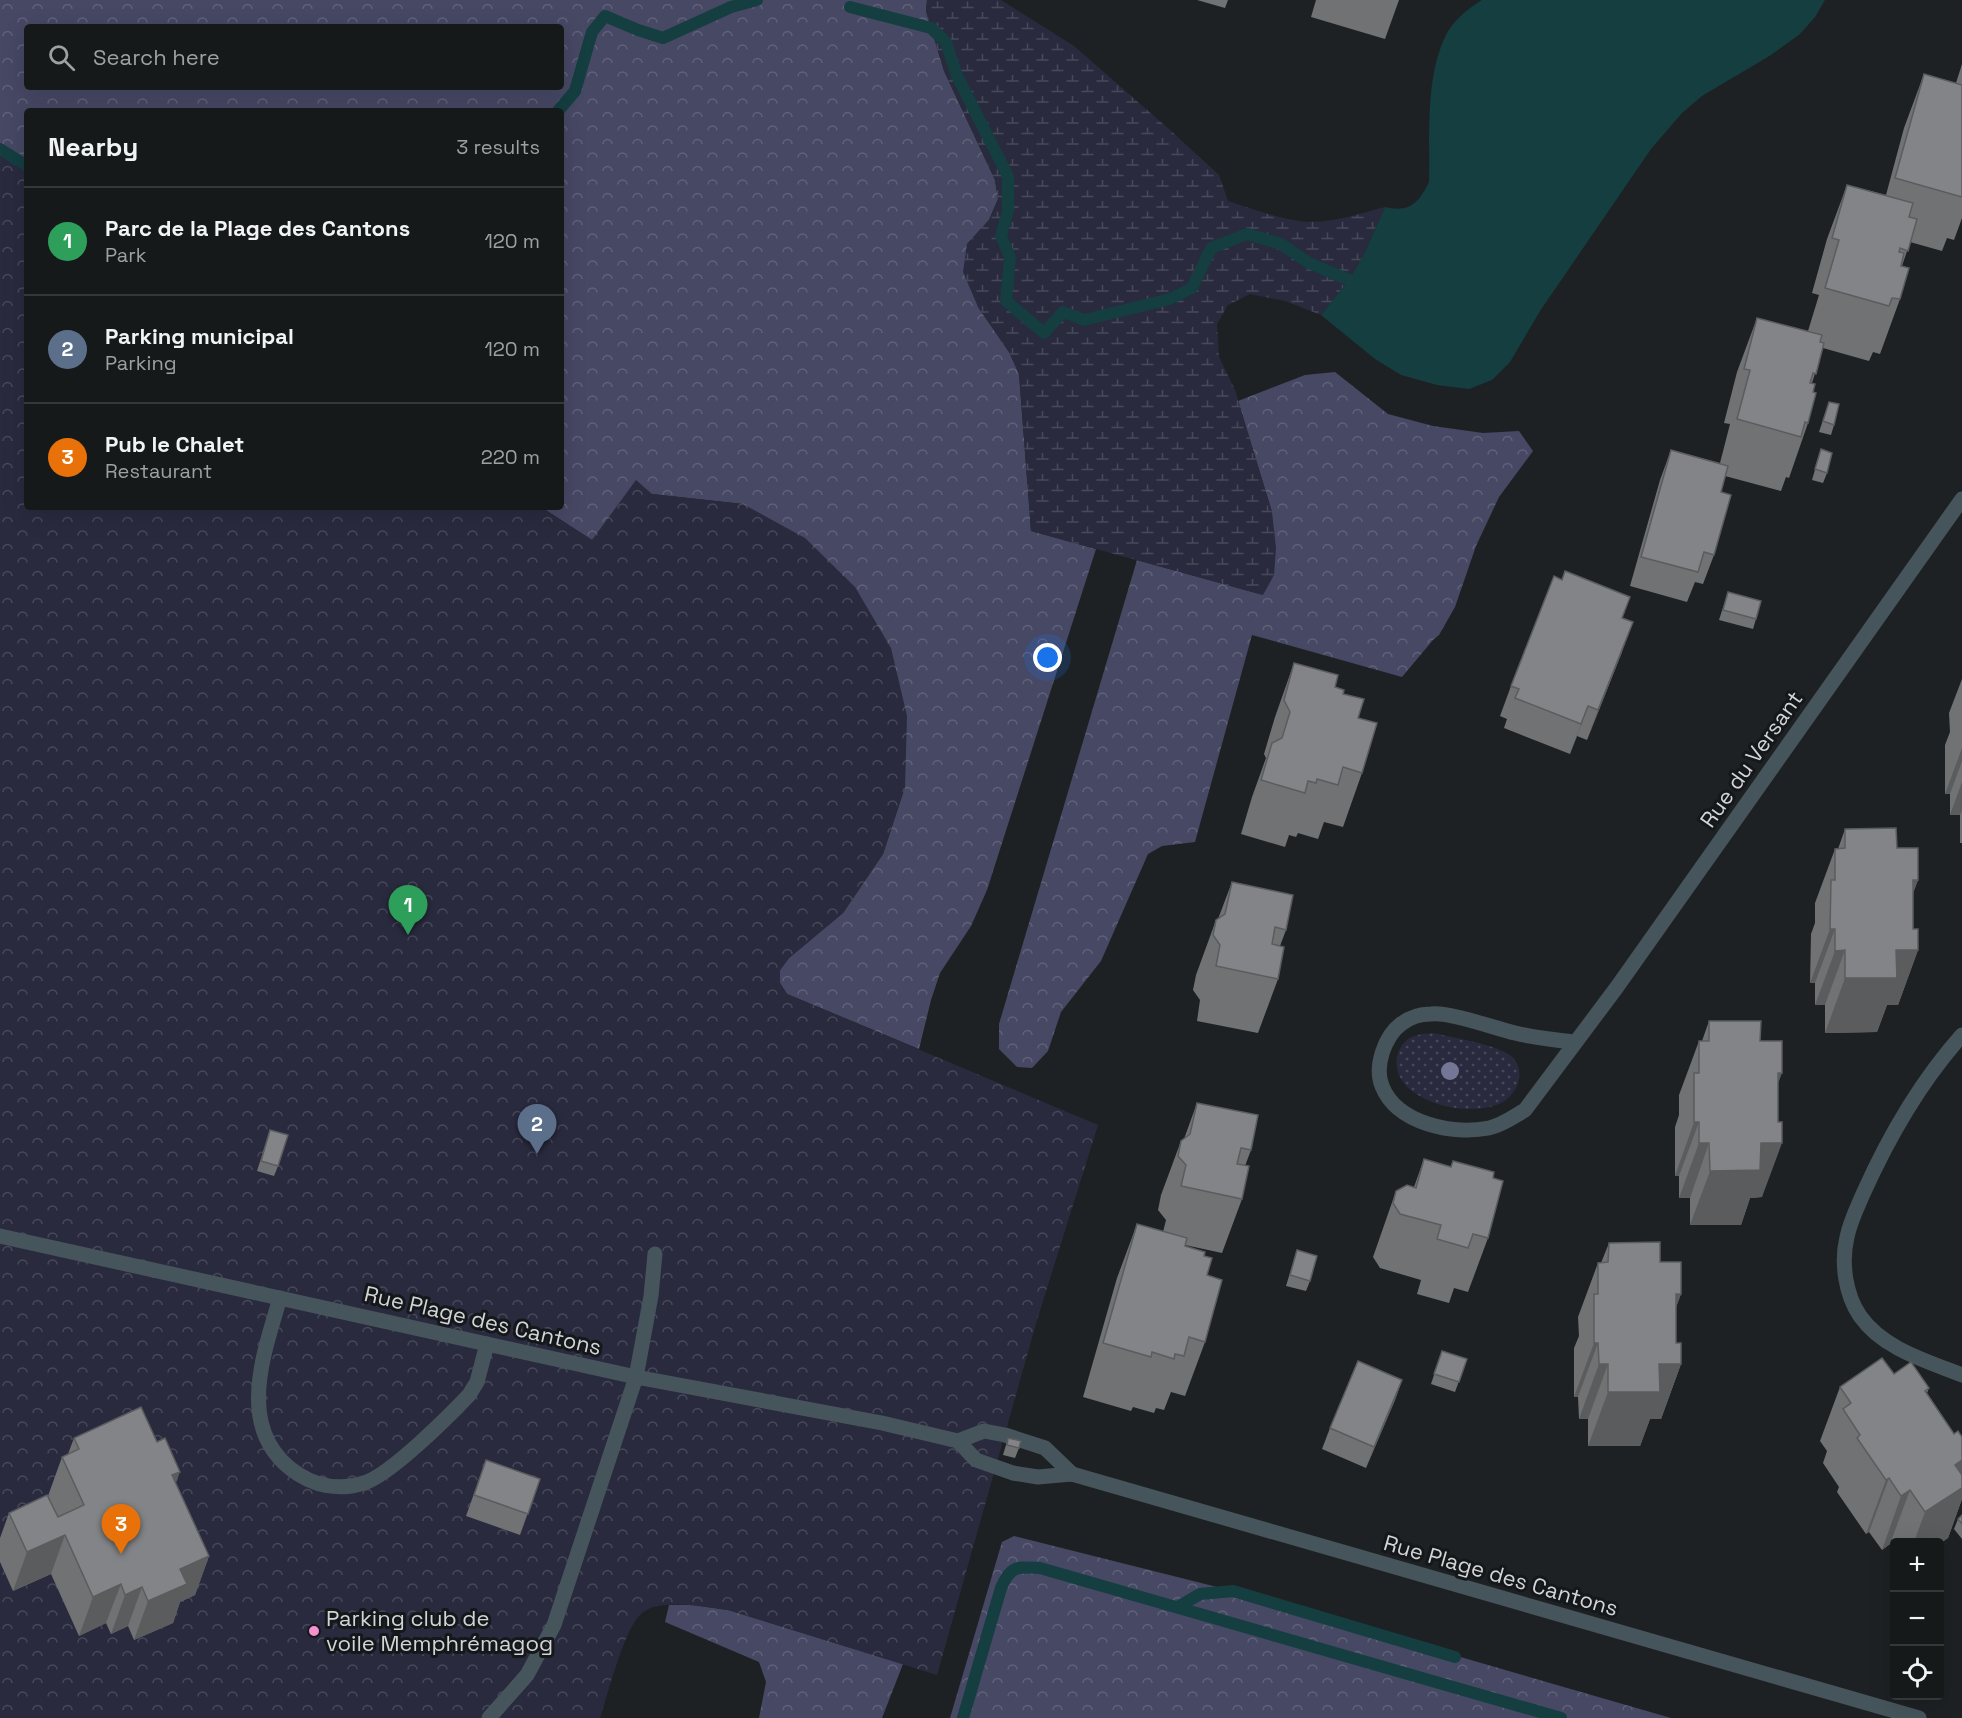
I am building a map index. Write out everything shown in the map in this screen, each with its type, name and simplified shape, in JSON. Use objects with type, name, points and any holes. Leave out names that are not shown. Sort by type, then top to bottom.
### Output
[{"type":"street","name":"Rue du Versant","points":[[1574,1042],[1516,1033],[1434,1013],[1415,1016],[1401,1023],[1390,1035],[1382,1051],[1379,1069],[1381,1085],[1391,1100],[1406,1114],[1424,1123],[1457,1131],[1490,1128],[1507,1122],[1525,1110],[1617,987],[1962,499]]},
{"type":"street","points":[[1962,1035],[1925,1083],[1872,1172],[1846,1237],[1844,1257],[1851,1298],[1860,1316],[1874,1331],[1915,1357],[1962,1375]]},
{"type":"street","name":"Rue Plage des Cantons","points":[[0,1236],[636,1377],[882,1423],[958,1441],[976,1460],[1013,1473],[1038,1477],[1072,1474],[1919,1718]]},
{"type":"street","points":[[489,1718],[527,1675],[554,1625],[636,1377],[651,1296],[655,1254]]},
{"type":"street","points":[[280,1298],[262,1361],[258,1387],[258,1410],[264,1431],[274,1452],[289,1468],[309,1481],[327,1486],[346,1487],[365,1483],[382,1474],[396,1462],[469,1395],[477,1382],[487,1344]]},
{"type":"street","name":"Rue Plage des Cantons","points":[[958,1441],[984,1431],[1005,1435],[1045,1448],[1072,1474]]},
{"type":"green space","points":[[0,0],[927,0],[926,11],[944,71],[995,180],[998,199],[989,220],[967,244],[978,307],[1009,352],[1019,374],[1031,531],[1096,549],[987,890],[971,926],[940,973],[919,1049],[787,994],[780,983],[780,970],[789,958],[843,913],[883,854],[905,787],[743,504],[652,494],[592,540],[546,510],[564,510],[564,108],[24,108],[24,164],[0,149]]},
{"type":"green space","points":[[927,0],[1001,0],[1074,46],[1219,175],[1228,201],[1281,218],[1310,222],[1343,218],[1385,207],[1364,254],[1349,280],[1321,315],[1285,301],[1250,294],[1228,305],[1217,324],[1219,357],[1235,390],[1272,512],[1276,548],[1274,575],[1263,595],[1031,531],[1019,374],[1009,352],[978,307],[963,272],[967,244],[989,220],[998,199],[995,180],[944,71],[926,11]]},
{"type":"green space","points":[[0,149],[24,164],[24,510],[546,510],[592,540],[636,480],[652,494],[743,504],[805,538],[855,587],[891,648],[907,716],[905,787],[883,854],[843,913],[789,958],[780,970],[780,983],[787,994],[1098,1125],[1037,1320],[937,1675],[728,1610],[690,1605],[662,1605],[639,1615],[632,1625],[616,1665],[600,1718],[0,1718]]},
{"type":"green space","points":[[1335,372],[1388,414],[1433,426],[1483,433],[1519,431],[1533,451],[1499,497],[1476,546],[1455,607],[1439,635],[1402,677],[1252,635],[1195,842],[1162,846],[1148,854],[1101,961],[1061,1012],[1048,1051],[1032,1068],[1017,1067],[999,1049],[999,1024],[1137,560],[1263,595],[1272,512],[1238,401],[1305,375]]},
{"type":"green space","points":[[1433,1033],[1485,1045],[1511,1056],[1519,1069],[1519,1076],[1511,1095],[1499,1104],[1467,1109],[1438,1104],[1412,1091],[1398,1074],[1398,1053],[1410,1038]]},
{"type":"green space","points":[[1014,1536],[1233,1591],[1671,1718],[950,1718],[1002,1542]]},
{"type":"green space","points":[[669,1605],[694,1605],[728,1610],[903,1664],[882,1718],[759,1718],[766,1682],[759,1662],[665,1622]]},
{"type":"shaded area","points":[[1482,0],[1825,0],[1815,17],[1800,34],[1771,55],[1702,96],[1682,113],[1651,149],[1540,311],[1510,362],[1492,380],[1469,389],[1437,385],[1401,375],[1375,359],[1321,315],[1349,280],[1364,254],[1385,207],[1401,209],[1412,205],[1421,196],[1429,182],[1430,107],[1439,52],[1446,35],[1457,20]]},
{"type":"building","points":[[1924,74],[1962,85],[1962,197],[1895,178]]},
{"type":"building","points":[[1847,185],[1913,203],[1909,217],[1917,219],[1908,251],[1900,248],[1899,252],[1904,253],[1901,266],[1909,268],[1900,299],[1892,298],[1889,306],[1825,288],[1839,240],[1832,238]]},
{"type":"building","points":[[1757,318],[1822,335],[1820,342],[1824,343],[1816,374],[1813,373],[1810,383],[1815,384],[1813,392],[1816,393],[1808,423],[1805,422],[1801,437],[1737,419],[1750,370],[1744,369]]},
{"type":"building","points":[[1829,402],[1839,404],[1834,425],[1823,421]]},
{"type":"building","points":[[1821,449],[1832,453],[1827,473],[1815,469]]},
{"type":"building","points":[[1671,450],[1728,466],[1721,492],[1731,495],[1714,555],[1704,552],[1698,572],[1641,557]]},
{"type":"building","points":[[1565,571],[1630,597],[1622,618],[1633,622],[1598,710],[1588,706],[1581,724],[1515,698],[1519,689],[1511,686],[1554,576],[1562,580]]},
{"type":"building","points":[[1728,592],[1761,601],[1756,619],[1723,610]]},
{"type":"building","points":[[1294,663],[1338,675],[1335,687],[1344,690],[1343,694],[1364,699],[1358,718],[1377,723],[1362,773],[1343,767],[1338,785],[1317,779],[1316,783],[1308,781],[1305,793],[1261,780],[1272,743],[1282,738],[1290,712],[1284,700]]},
{"type":"building","points":[[1896,828],[1897,848],[1918,848],[1918,880],[1913,880],[1913,929],[1918,929],[1918,950],[1896,950],[1897,978],[1845,978],[1845,950],[1835,951],[1835,929],[1830,929],[1831,880],[1835,880],[1835,849],[1845,848],[1845,829]]},
{"type":"building","points":[[1232,882],[1293,895],[1286,930],[1275,927],[1272,944],[1284,947],[1278,979],[1216,966],[1220,945],[1213,935],[1216,920],[1225,914]]},
{"type":"building","points":[[1709,1021],[1761,1021],[1760,1041],[1782,1041],[1782,1073],[1778,1073],[1778,1122],[1782,1122],[1782,1143],[1761,1143],[1760,1170],[1710,1171],[1709,1143],[1699,1143],[1699,1122],[1694,1122],[1694,1073],[1699,1073],[1699,1041],[1709,1041]]},
{"type":"building","points":[[1197,1103],[1258,1115],[1251,1150],[1241,1148],[1237,1164],[1249,1166],[1242,1199],[1181,1186],[1186,1165],[1178,1156],[1181,1141],[1190,1134]]},
{"type":"building","points":[[270,1130],[288,1135],[278,1166],[261,1161]]},
{"type":"building","points":[[1424,1159],[1451,1167],[1453,1161],[1494,1172],[1493,1178],[1503,1181],[1488,1238],[1473,1234],[1468,1248],[1437,1239],[1441,1225],[1400,1214],[1393,1203],[1396,1191],[1407,1185],[1416,1188]]},
{"type":"building","points":[[1137,1224],[1187,1238],[1185,1246],[1205,1252],[1204,1256],[1212,1258],[1207,1275],[1222,1280],[1205,1342],[1189,1337],[1184,1356],[1175,1354],[1174,1359],[1152,1352],[1151,1357],[1103,1343]]},
{"type":"building","points":[[1660,1242],[1660,1262],[1681,1262],[1681,1294],[1676,1294],[1676,1343],[1681,1343],[1681,1364],[1659,1364],[1660,1392],[1608,1392],[1608,1364],[1599,1364],[1598,1343],[1594,1343],[1594,1294],[1598,1294],[1598,1263],[1608,1262],[1609,1243]]},
{"type":"building","points":[[1297,1250],[1317,1256],[1310,1281],[1290,1275]]},
{"type":"building","points":[[1442,1351],[1467,1359],[1459,1382],[1434,1374]]},
{"type":"building","points":[[1882,1358],[1894,1374],[1911,1362],[1929,1388],[1925,1391],[1954,1434],[1958,1431],[1962,1437],[1962,1460],[1955,1465],[1962,1475],[1962,1488],[1925,1512],[1910,1490],[1901,1496],[1889,1478],[1886,1480],[1857,1438],[1860,1435],[1843,1409],[1851,1403],[1840,1387]]},
{"type":"building","points":[[1358,1361],[1402,1380],[1374,1447],[1330,1428]]},
{"type":"building","points":[[141,1407],[157,1442],[165,1438],[180,1472],[172,1475],[209,1556],[180,1569],[187,1584],[148,1601],[142,1587],[125,1595],[121,1584],[93,1597],[65,1535],[27,1552],[9,1513],[47,1495],[58,1517],[84,1505],[62,1457],[79,1449],[74,1438]]},
{"type":"building","points":[[1008,1438],[1021,1441],[1019,1448],[1007,1445]]},
{"type":"building","points":[[486,1460],[540,1479],[528,1514],[474,1495]]},
{"type":"waterway","points":[[561,108],[575,91],[592,32],[605,16],[663,38],[731,7],[757,0]]},
{"type":"waterway","points":[[850,7],[931,28],[946,42],[957,76],[1008,176],[1008,211],[1001,236],[1010,257],[1006,301],[1044,333],[1063,312],[1084,320],[1170,299],[1192,288],[1211,248],[1247,234],[1281,244],[1309,263],[1349,280]]},
{"type":"waterway","points":[[0,149],[24,164]]},
{"type":"waterway","points":[[963,1718],[1001,1588],[1012,1571],[1026,1567],[1040,1568],[1561,1718]]},
{"type":"waterway","points":[[1178,1607],[1200,1594],[1233,1591],[1455,1657]]},
{"type":"place","name":"Parc de la Plage des Cantons","points":[[408,935]]},
{"type":"place","name":"Parking municipal","points":[[537,1154]]},
{"type":"place","name":"Pub le Chalet","points":[[121,1554]]},
{"type":"place","name":"Parking club de voile Memphrémagog","points":[[314,1631]]}]
